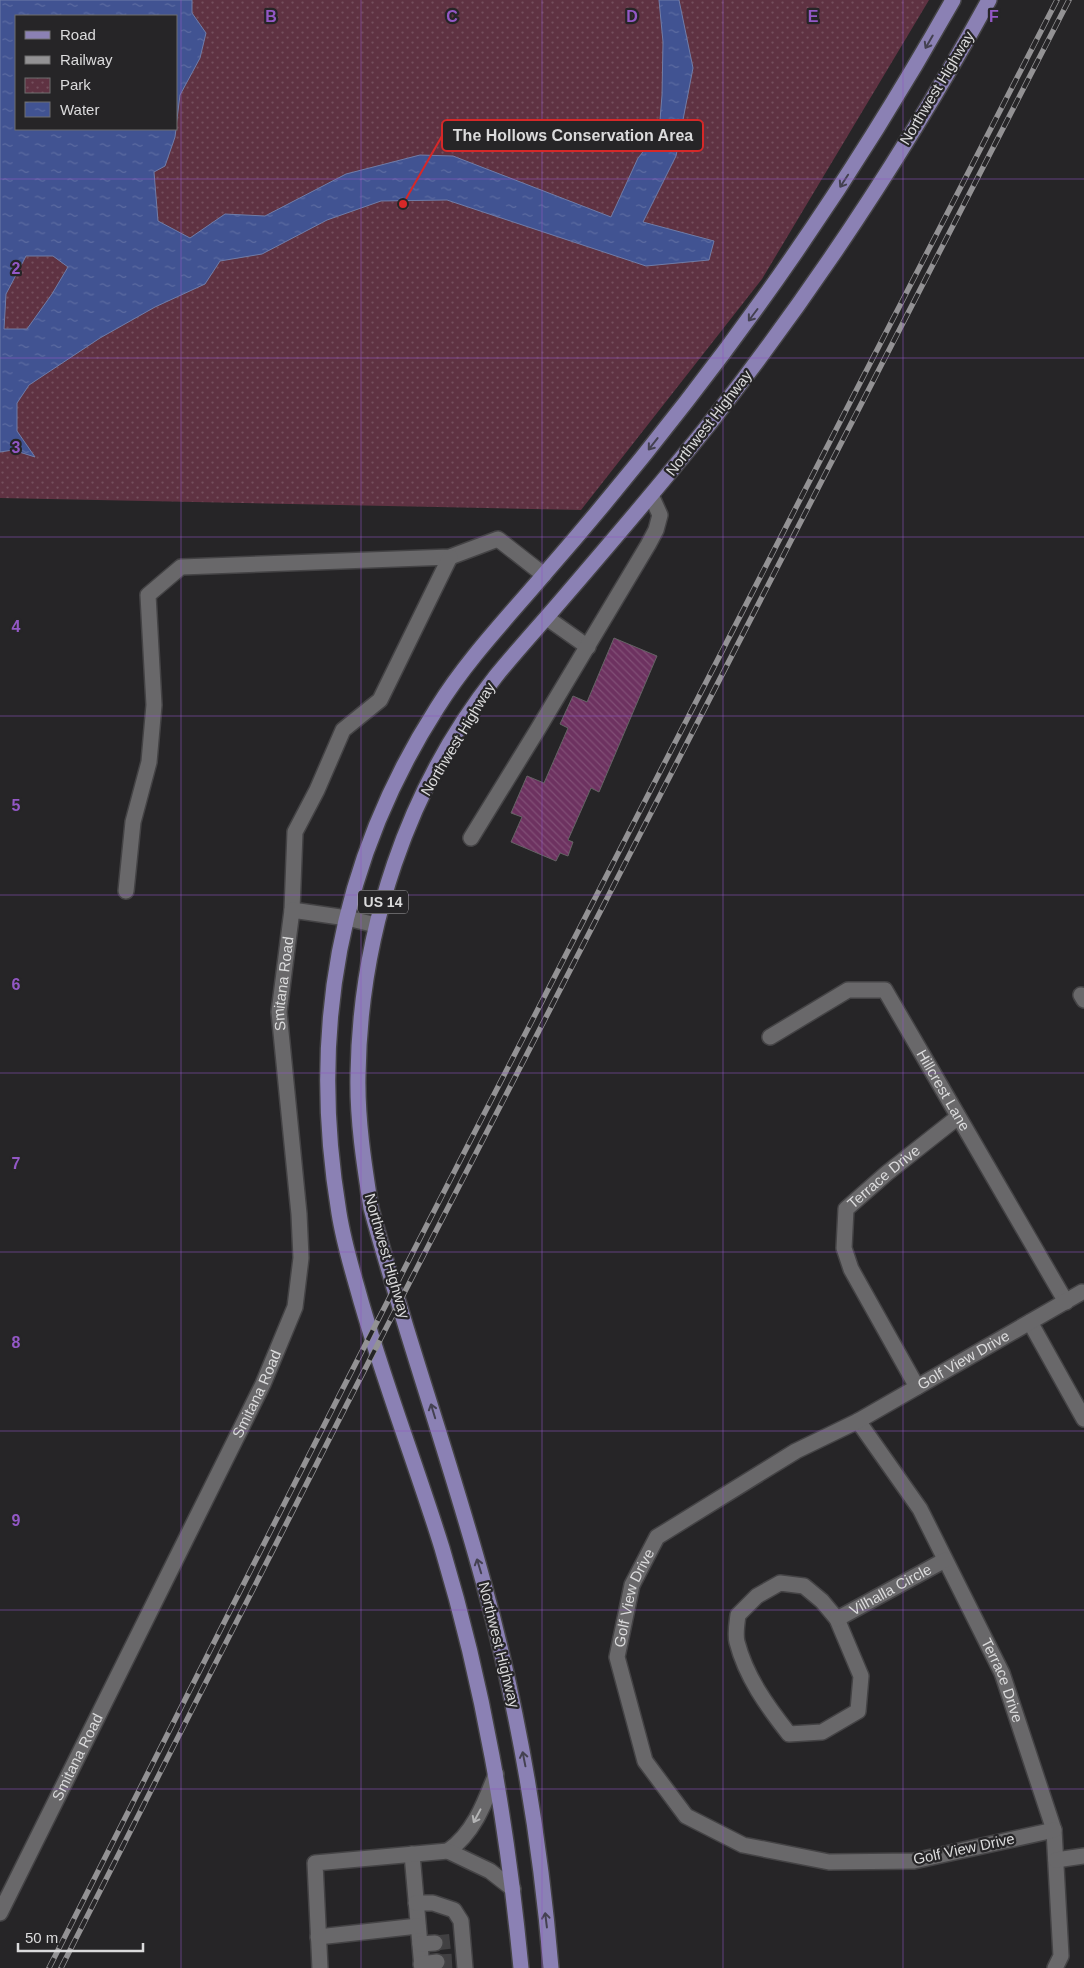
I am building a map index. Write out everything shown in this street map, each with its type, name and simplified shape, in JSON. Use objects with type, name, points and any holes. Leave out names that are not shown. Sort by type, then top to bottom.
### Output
[{"type":"main road","name":"Northwest Highway","points":[[521,1968],[496,1774],[484,1712],[456,1596],[423,1485],[364,1312],[339,1218],[330,1143],[326,1078],[328,1029],[334,977],[360,868],[376,824],[408,756],[438,706],[471,659],[645,455],[763,301],[865,148],[953,0]]},
{"type":"main road","name":"Northwest Highway","points":[[552,1968],[526,1764],[500,1643],[483,1580],[371,1208],[364,1166],[358,1079],[359,1031],[364,984],[376,925],[408,826],[434,772],[465,722],[495,678],[651,495],[744,378],[842,240],[922,115],[989,0]]},
{"type":"street","points":[[471,838],[656,530],[660,515],[651,495]]},
{"type":"street","points":[[126,891],[133,822],[149,762],[154,705],[148,594],[181,568],[450,556],[498,539],[544,575]]},
{"type":"street","name":"Smitana Road","points":[[0,1914],[264,1384],[295,1307],[301,1258],[300,1223],[279,1012],[292,910],[295,832],[317,790],[343,730],[380,700],[450,556]]},
{"type":"street","points":[[547,618],[588,646]]},
{"type":"street","points":[[292,910],[347,918],[376,925]]},
{"type":"street","name":"Hillcrest Lane","points":[[770,1037],[848,990],[885,990],[1066,1302]]},
{"type":"street","name":"Terrace Drive","points":[[917,1387],[851,1269],[844,1248],[846,1209],[887,1173],[958,1117]]},
{"type":"street","name":"Golf View Drive","points":[[1054,1830],[914,1861],[828,1862],[743,1845],[686,1816],[645,1760],[617,1657],[632,1585],[658,1537],[796,1451],[858,1421],[1082,1292]]},
{"type":"street","points":[[1030,1322],[1084,1419]]},
{"type":"street","name":"Terrace Drive","points":[[858,1421],[920,1509],[1002,1673],[1054,1830],[1061,1956],[1055,1968]]},
{"type":"street","name":"Vilhalla Circle","points":[[837,1619],[945,1560]]},
{"type":"street","name":"Vilhalla Circle","points":[[780,1583],[804,1586],[822,1601],[837,1619],[861,1676],[858,1711],[822,1732],[789,1734],[766,1704],[750,1677],[737,1641],[738,1615],[757,1596],[780,1583]]},
{"type":"street","points":[[320,1968],[315,1862],[448,1851],[460,1843],[470,1829],[496,1774]]},
{"type":"street","points":[[448,1851],[490,1870],[512,1889]]},
{"type":"street","points":[[412,1854],[420,1944],[427,1965]]},
{"type":"street","points":[[1056,1860],[1084,1856]]},
{"type":"street","points":[[416,1903],[433,1903],[454,1910],[461,1921],[458,1941],[462,1963]]},
{"type":"street","points":[[318,1937],[418,1926]]},
{"type":"street","points":[[420,1944],[435,1943]]},
{"type":"green space","points":[[0,0],[929,0],[762,279],[581,510],[0,498]]},
{"type":"water","points":[[0,0],[192,0],[192,13],[206,33],[200,58],[180,95],[178,111],[178,15],[15,15],[15,130],[176,130],[165,166],[154,172],[158,221],[190,238],[225,214],[265,216],[346,174],[420,155],[453,156],[611,217],[638,158],[659,133],[663,42],[659,0],[679,0],[693,68],[676,156],[643,222],[714,241],[709,260],[646,266],[447,200],[381,201],[327,220],[262,254],[220,261],[205,284],[155,307],[100,338],[29,385],[17,403],[17,431],[35,457],[13,450],[0,452]],"holes":[[[26,256],[53,256],[68,267],[52,294],[27,329],[4,329],[6,294]]]},
{"type":"building","points":[[614,638],[657,656],[599,792],[591,788],[568,840],[573,842],[568,856],[560,853],[556,861],[511,842],[522,817],[511,813],[527,776],[544,783],[568,728],[560,724],[573,696],[587,702]]},
{"type":"tunnel","points":[[435,1943],[453,1941]]},
{"type":"tunnel","points":[[437,1962],[454,1961]]},
{"type":"railway","points":[[49,1968],[341,1392],[1057,0]]},
{"type":"railway","points":[[61,1968],[346,1406],[1069,0]]},
{"type":"place","name":"The Hollows Conservation Area","points":[[403,204]]}]
